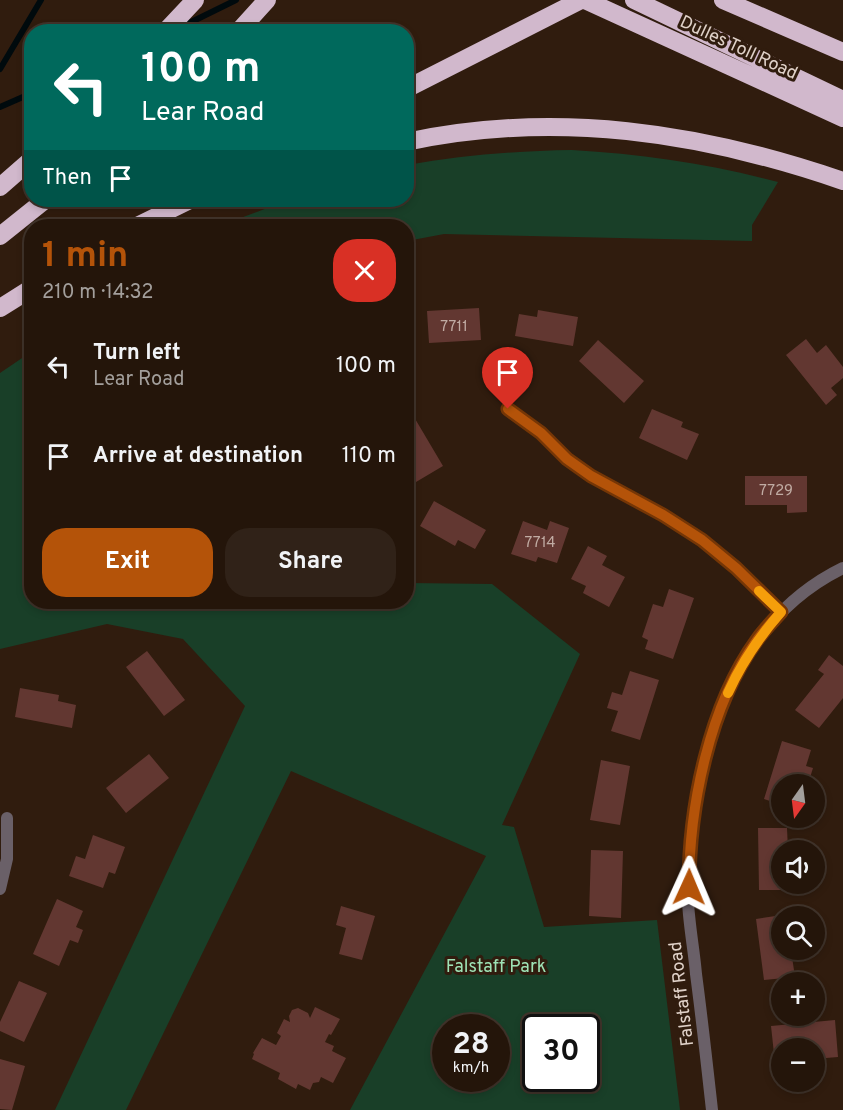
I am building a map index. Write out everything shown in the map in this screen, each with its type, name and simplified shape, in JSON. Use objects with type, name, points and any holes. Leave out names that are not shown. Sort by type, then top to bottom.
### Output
[{"type":"highway","points":[[172,24],[195,0]]},
{"type":"highway","points":[[245,24],[267,0]]},
{"type":"highway","points":[[414,85],[583,0]]},
{"type":"highway","name":"Dulles Toll Road","points":[[583,0],[843,118]]},
{"type":"highway","points":[[634,0],[843,100]]},
{"type":"highway","points":[[723,0],[843,52]]},
{"type":"highway","points":[[414,141],[524,126],[584,127],[656,134],[729,147],[801,167],[843,182]]},
{"type":"highway","points":[[0,187],[24,166]]},
{"type":"highway","points":[[0,236],[36,207]]},
{"type":"highway","points":[[151,219],[175,207]]},
{"type":"highway","points":[[0,308],[24,293]]},
{"type":"street","points":[[508,409],[541,433],[567,459],[591,476],[663,515],[702,540],[736,568],[781,612]]},
{"type":"street","name":"Falstaff Road","points":[[712,1110],[688,904],[689,853],[695,803],[705,756],[730,688],[756,640],[802,592],[843,568]]},
{"type":"street","points":[[0,889],[7,859],[7,818]]},
{"type":"green space","points":[[572,150],[625,154],[727,170],[778,182],[752,225],[752,241],[444,234],[414,240],[414,219],[238,219],[270,207],[414,207],[414,164],[530,151]]},
{"type":"green space","name":"Falstaff Park","points":[[24,357],[24,609],[414,609],[414,583],[492,584],[580,654],[502,825],[514,827],[544,927],[657,920],[680,1110],[350,1110],[486,856],[291,771],[126,1110],[55,1110],[245,706],[183,639],[107,624],[0,649],[0,373]]},
{"type":"building","points":[[479,308],[481,340],[429,343],[427,311]]},
{"type":"building","points":[[538,310],[578,317],[573,346],[515,336],[519,314],[537,317]]},
{"type":"building","points":[[806,339],[817,353],[826,345],[843,367],[843,378],[831,388],[837,395],[826,405],[786,355]]},
{"type":"building","points":[[598,340],[644,381],[624,403],[579,361]]},
{"type":"building","points":[[652,409],[683,422],[681,427],[699,434],[687,460],[639,438]]},
{"type":"building","points":[[414,417],[443,466],[416,482],[414,479]]},
{"type":"building","points":[[745,476],[807,476],[807,512],[787,513],[787,505],[745,505]]},
{"type":"building","points":[[434,501],[486,530],[475,549],[458,540],[455,546],[420,526]]},
{"type":"building","points":[[523,521],[547,530],[550,521],[569,528],[557,563],[538,557],[536,562],[511,554]]},
{"type":"building","points":[[588,546],[607,556],[602,565],[625,577],[609,607],[583,593],[586,586],[571,579]]},
{"type":"building","points":[[669,589],[694,598],[673,659],[645,649],[648,640],[642,637],[653,604],[663,607]]},
{"type":"building","points":[[147,651],[185,700],[164,716],[126,667]]},
{"type":"building","points":[[829,655],[843,666],[843,698],[819,728],[795,710],[824,674],[818,670]]},
{"type":"building","points":[[630,671],[659,680],[640,740],[611,731],[618,711],[607,708],[612,692],[622,695]]},
{"type":"building","points":[[20,688],[59,695],[58,701],[76,705],[72,728],[15,717]]},
{"type":"building","points":[[782,741],[811,750],[806,766],[813,768],[811,774],[772,774]]},
{"type":"building","points":[[149,754],[169,778],[126,813],[106,788]]},
{"type":"building","points":[[601,760],[630,766],[620,825],[590,820]]},
{"type":"building","points":[[771,776],[771,801],[764,799]]},
{"type":"building","points":[[758,828],[787,828],[788,840],[771,840],[771,890],[759,890]]},
{"type":"building","points":[[93,835],[125,847],[115,874],[109,872],[103,888],[69,876],[76,856],[85,859]]},
{"type":"building","points":[[591,850],[623,851],[621,918],[589,916]]},
{"type":"building","points":[[57,899],[83,911],[76,927],[83,930],[78,943],[70,940],[59,966],[33,954]]},
{"type":"building","points":[[341,906],[375,916],[362,960],[339,954],[346,928],[336,925]]},
{"type":"building","points":[[771,917],[771,960],[792,960],[794,972],[771,972],[771,979],[764,980],[756,919]]},
{"type":"building","points":[[19,981],[47,993],[24,1042],[0,1031],[0,1022]]},
{"type":"building","points":[[315,1007],[340,1019],[325,1042],[334,1046],[332,1051],[346,1058],[333,1083],[321,1077],[319,1082],[313,1083],[310,1090],[298,1084],[296,1089],[278,1079],[280,1073],[252,1059],[253,1053],[262,1038],[276,1045],[281,1036],[277,1033],[284,1019],[290,1022],[289,1016],[292,1010],[298,1008],[308,1013],[310,1018]]},
{"type":"building","points":[[835,1020],[838,1057],[825,1058],[825,1038],[772,1038],[771,1026],[825,1026],[825,1021]]},
{"type":"building","points":[[0,1059],[25,1066],[12,1110],[0,1109]]},
{"type":"waterway","points":[[27,24],[41,0]]},
{"type":"waterway","points":[[187,24],[236,0]]},
{"type":"waterway","points":[[0,69],[24,29]]},
{"type":"waterway","points":[[0,107],[24,96]]},
{"type":"slow traffic","points":[[728,693],[756,640],[781,612],[759,591]]},
{"type":"route","points":[[508,409],[541,433],[567,459],[591,476],[663,515],[702,540],[736,568],[781,612],[756,640],[739,669],[722,707],[705,756],[695,803],[689,853],[689,887]]}]
